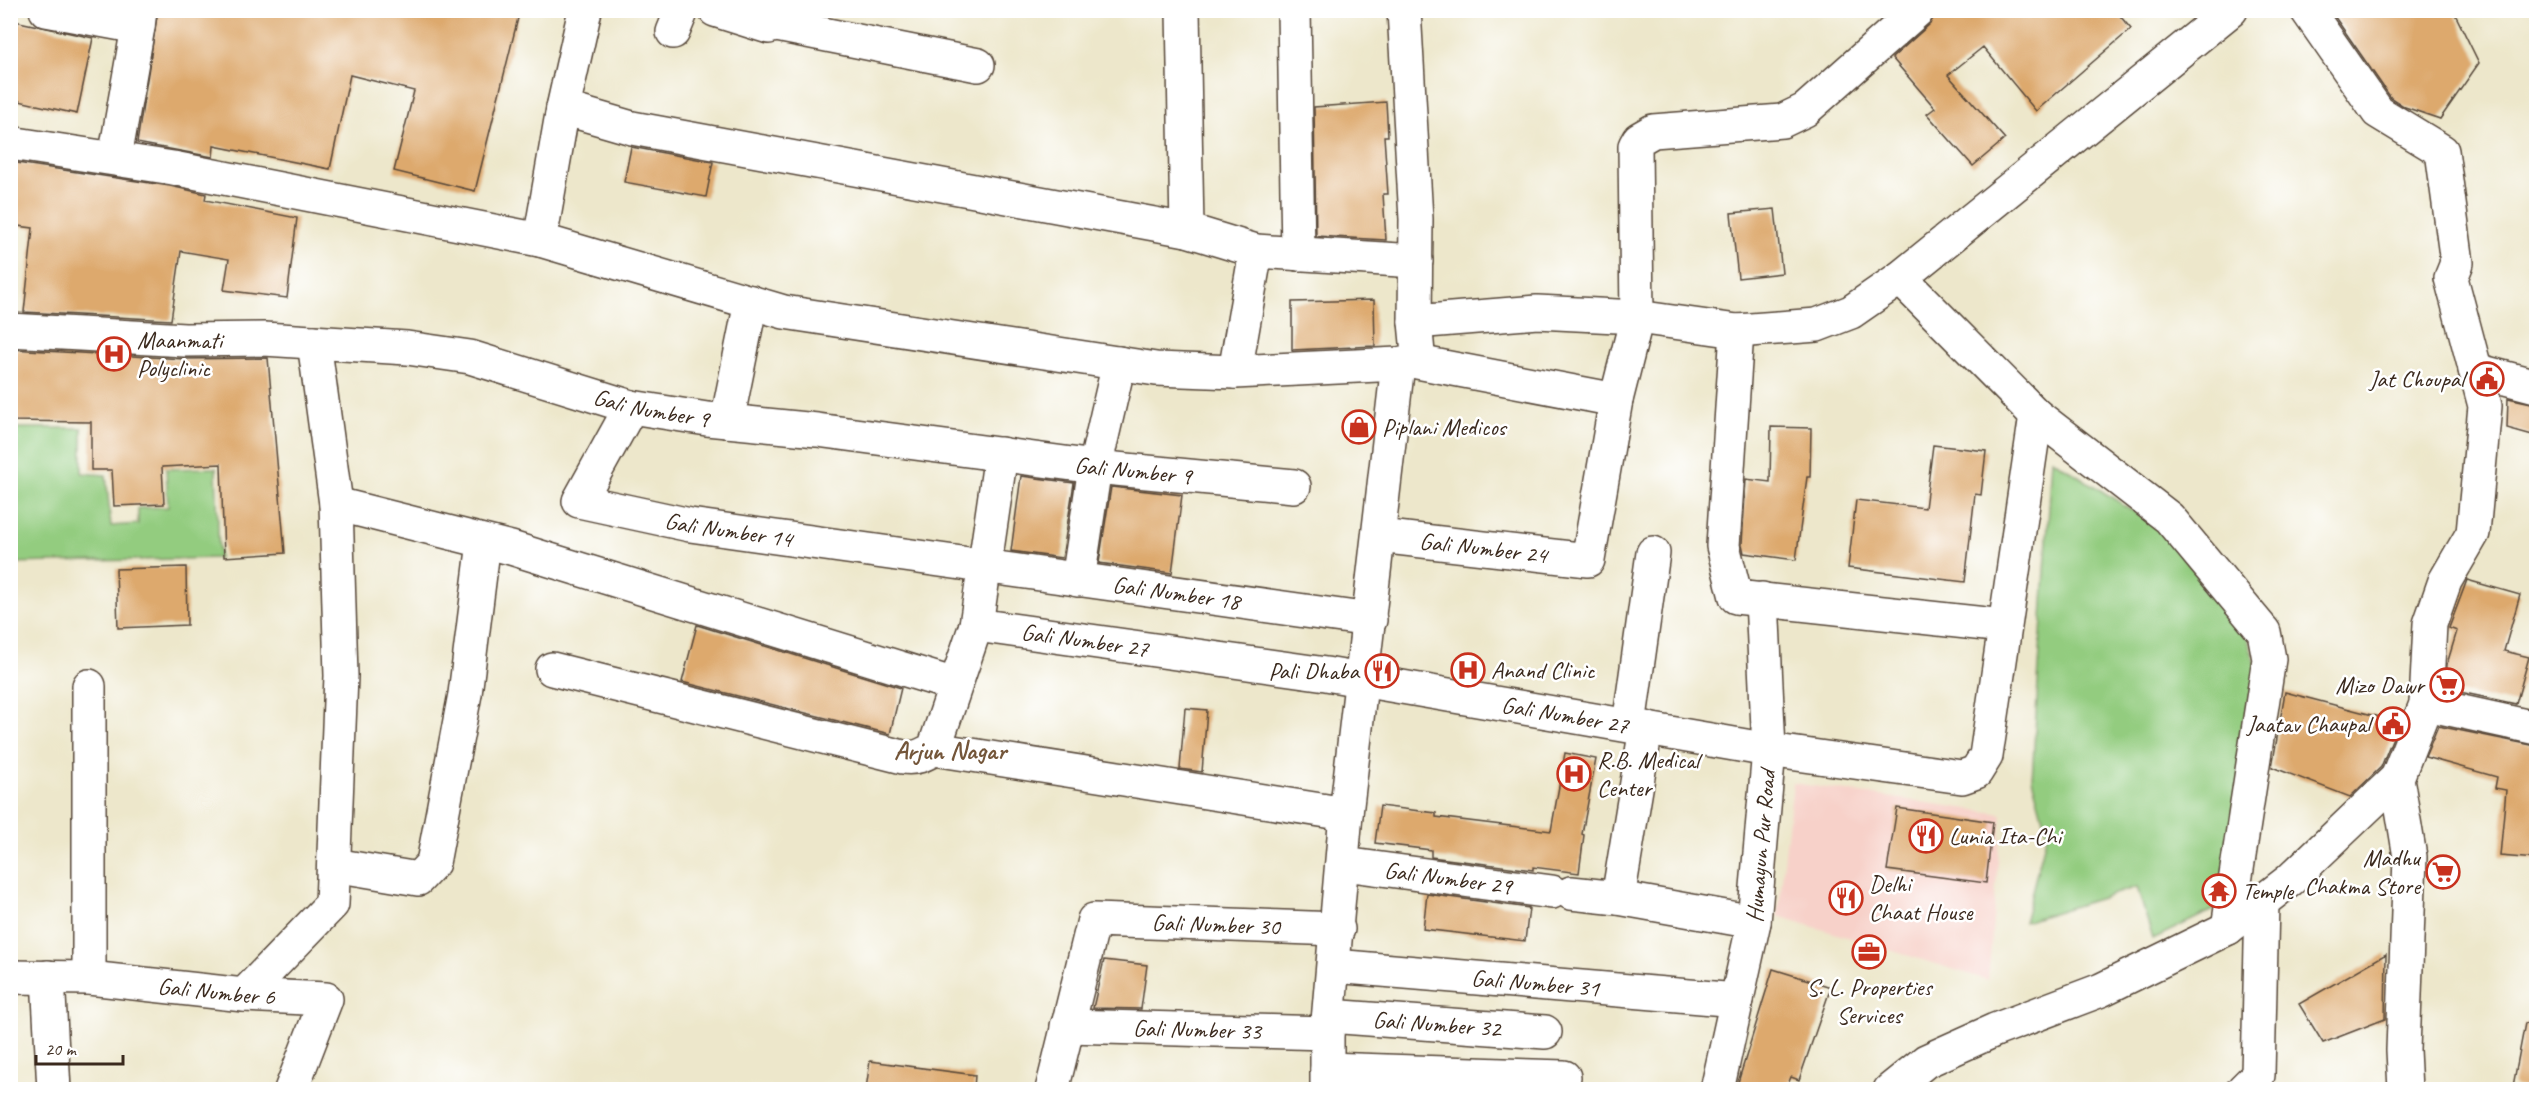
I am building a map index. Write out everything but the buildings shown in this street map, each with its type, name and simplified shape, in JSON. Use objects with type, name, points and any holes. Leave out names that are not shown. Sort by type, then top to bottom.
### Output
[{"type":"street","points":[[46,10],[139,19],[115,158]]},
{"type":"street","points":[[540,240],[563,108],[585,10]]},
{"type":"street","points":[[715,10],[769,27],[781,18],[978,65]]},
{"type":"street","points":[[1183,10],[1187,230]]},
{"type":"street","points":[[1294,10],[1298,254]]},
{"type":"street","points":[[1404,10],[1418,354],[1405,363],[1379,536],[1346,814],[1344,864],[1328,1024],[1327,1079],[1564,1077]]},
{"type":"street","points":[[10,143],[115,158],[540,240],[784,312],[1156,369],[1235,372],[1405,363],[1616,400],[1637,317],[1635,146],[1639,139],[1653,131],[1782,121],[1794,116],[1805,110],[1918,10]]},
{"type":"street","points":[[1415,322],[1537,312],[1637,317],[1737,331],[1816,325],[1851,312],[1900,278],[2232,10]]},
{"type":"street","points":[[1890,1089],[1926,1061],[1995,1030],[2102,990],[2228,928],[2290,880],[2397,778],[2426,704],[2430,624],[2445,580],[2474,534],[2485,406],[2451,278],[2457,262],[2442,150],[2378,111],[2307,10]]},
{"type":"street","points":[[563,108],[632,128],[1187,230],[1256,251],[1416,261]]},
{"type":"street","points":[[1235,372],[1256,251]]},
{"type":"street","points":[[1900,278],[2036,415],[2169,518],[2264,632],[2269,659],[2228,928]]},
{"type":"street","points":[[727,421],[751,302]]},
{"type":"street","name":"Gali Number 9","points":[[10,330],[174,339],[264,339],[407,348],[470,357],[631,407],[1095,467],[1294,486]]},
{"type":"street","points":[[1737,331],[1723,546],[1736,597],[2004,626],[2036,415]]},
{"type":"street","points":[[244,994],[332,904],[341,676],[336,504],[314,342]]},
{"type":"street","points":[[1078,579],[1095,467],[1119,363]]},
{"type":"street","points":[[2475,370],[2536,386]]},
{"type":"street","name":"Gali Number 24","points":[[1379,536],[1588,560],[1616,400]]},
{"type":"street","name":"Gali Number 14","points":[[631,407],[579,501],[690,525],[983,566]]},
{"type":"street","points":[[934,749],[976,625],[1001,454]]},
{"type":"street","points":[[336,504],[484,542],[955,685]]},
{"type":"street","points":[[334,865],[418,879],[433,863],[465,694],[484,542]]},
{"type":"street","points":[[1618,898],[1653,553]]},
{"type":"street","name":"Gali Number 18","points":[[983,566],[1370,620]]},
{"type":"street","name":"Humayun Pur Road","points":[[1717,1089],[1754,922],[1768,750],[1762,599]]},
{"type":"street","name":"Gali Number 27","points":[[976,625],[1362,680],[1768,750],[1962,777],[1976,772],[1986,756],[2004,626]]},
{"type":"street","points":[[552,669],[903,757],[913,758],[934,749],[1346,814]]},
{"type":"street","points":[[89,686],[89,978]]},
{"type":"street","points":[[2426,704],[2536,728]]},
{"type":"street","points":[[2397,778],[2410,857],[2403,1050],[2405,1089]]},
{"type":"street","name":"Gali Number 29","points":[[1344,864],[1618,898],[1754,922]]},
{"type":"street","points":[[2243,1089],[2258,1075],[2262,902]]},
{"type":"street","name":"Gali Number 30","points":[[1067,1026],[1094,920],[1338,929]]},
{"type":"street","name":"Gali Number 31","points":[[1334,966],[1737,1000]]},
{"type":"street","name":"Gali Number 6","points":[[10,977],[89,978],[244,994],[326,999],[291,1089]]},
{"type":"street","points":[[48,977],[54,1089]]},
{"type":"street","name":"Gali Number 33","points":[[1067,1026],[1328,1024]]},
{"type":"street","name":"Gali Number 32","points":[[1328,1024],[1545,1032]]},
{"type":"street","points":[[1052,1089],[1067,1026]]},
{"type":"shaded area","points":[[1793,783],[2002,814],[1988,980],[1778,916]]},
{"type":"green space","points":[[10,428],[82,428],[82,473],[106,475],[111,526],[138,524],[138,508],[168,507],[166,469],[216,468],[219,558],[11,563]]},
{"type":"green space","points":[[2052,459],[2155,525],[2245,629],[2258,672],[2221,906],[2153,939],[2137,887],[2024,922],[2047,834],[2032,779]]},
{"type":"place","name":"Maanmati Polyclinic","points":[[114,354]]},
{"type":"place","name":"Jat Choupal","points":[[2487,379]]},
{"type":"place","name":"Piplani Medicos","points":[[1359,427]]},
{"type":"place","name":"Anand Clinic","points":[[1468,670]]},
{"type":"place","name":"Pali Dhaba","points":[[1382,671]]},
{"type":"place","name":"Mizo Dawr","points":[[2447,685]]},
{"type":"place","name":"Jaatav Chaupal","points":[[2393,724]]},
{"type":"place","name":"R.B. Medical Center","points":[[1574,774]]},
{"type":"place","name":"Lunia Ita-Chi","points":[[1926,836]]},
{"type":"place","name":"Madhu Chakma Store","points":[[2443,872]]},
{"type":"place","name":"Temple","points":[[2219,891]]},
{"type":"place","name":"Delhi Chaat House","points":[[1846,898]]},
{"type":"place","name":"S. L. Properties Services","points":[[1869,952]]},
{"type":"district","name":"Arjun Nagar","points":[[950,750]]}]
